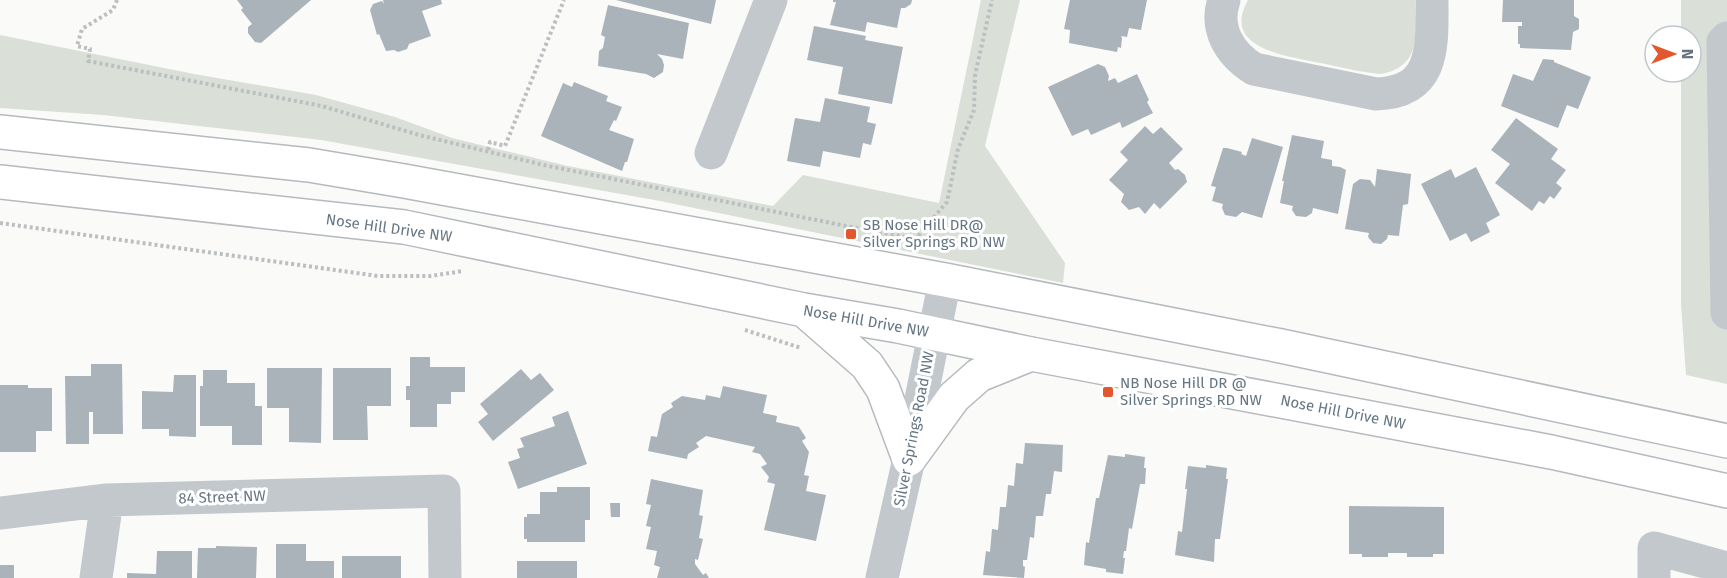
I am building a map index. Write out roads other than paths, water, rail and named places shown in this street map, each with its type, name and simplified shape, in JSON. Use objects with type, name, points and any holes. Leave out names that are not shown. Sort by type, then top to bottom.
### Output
[{"type":"main road","points":[[0,132],[309,165],[945,280],[1281,346],[1727,441]]},
{"type":"main road","name":"Nose Hill Drive NW","points":[[0,182],[404,227],[804,310],[1540,450],[1727,491]]},
{"type":"main road","points":[[804,310],[867,365],[883,389],[909,459]]},
{"type":"main road","points":[[909,459],[954,397],[978,375],[1031,354]]},
{"type":"street","points":[[711,153],[771,0]]},
{"type":"street","points":[[1224,0],[1221,16],[1226,42],[1248,66],[1376,94],[1401,90],[1413,83],[1422,73],[1429,60],[1432,46],[1432,0]]},
{"type":"street","points":[[1727,38],[1723,42],[1727,313]]},
{"type":"street","name":"Silver Springs Road NW","points":[[882,578],[909,459],[945,280]]},
{"type":"street","name":"84 Street NW","points":[[0,513],[107,500],[444,491],[445,578]]},
{"type":"street","points":[[96,578],[107,500]]},
{"type":"street","points":[[1654,563],[1727,567]]},
{"type":"place","name":"SB Nose Hill DR@ Silver Springs RD NW","points":[[851,234]]},
{"type":"place","name":"NB Nose Hill DR @ Silver Springs RD NW","points":[[1108,392]]}]
